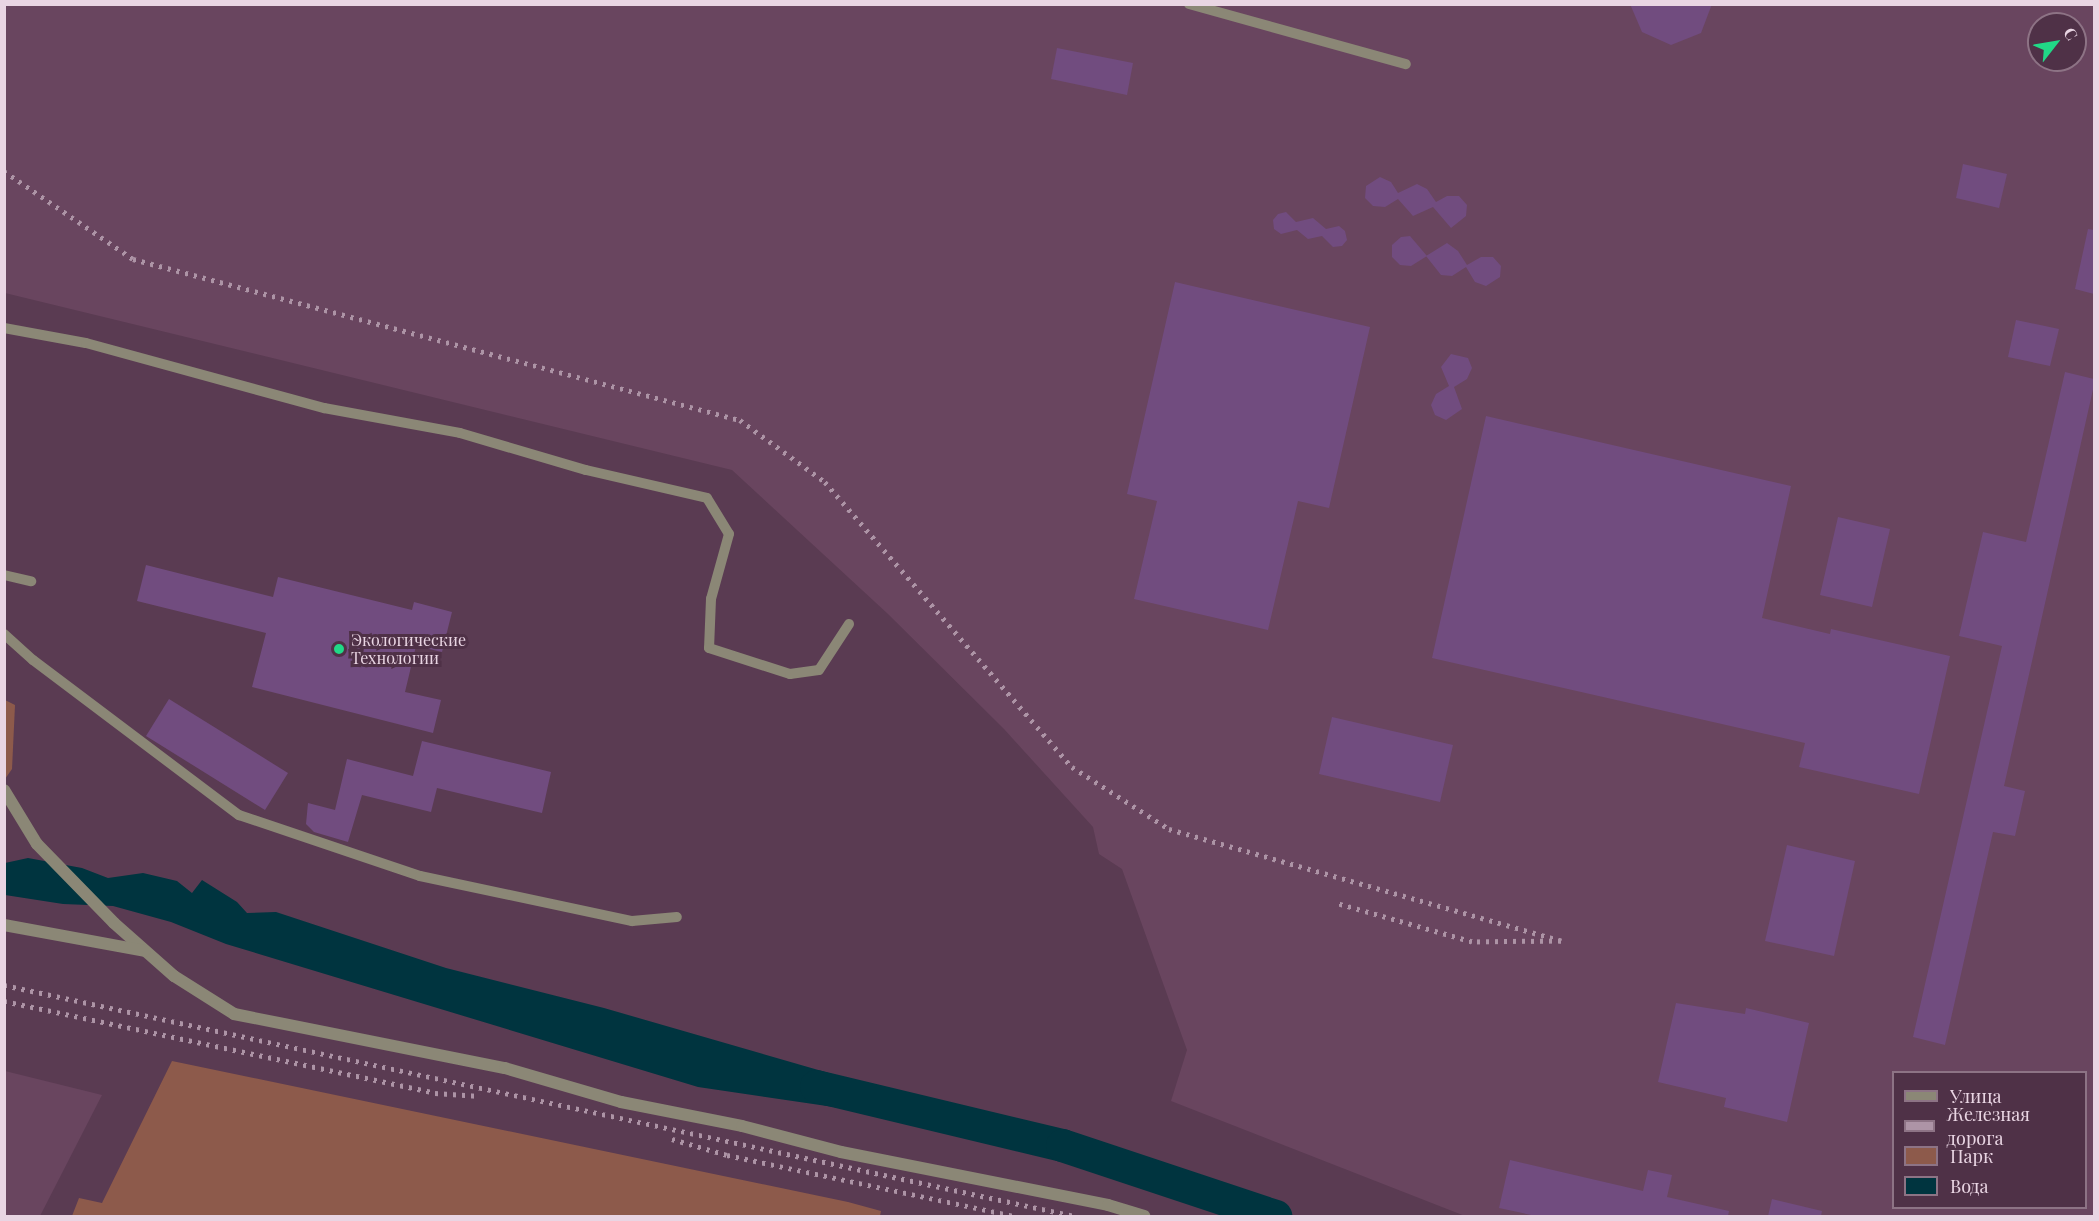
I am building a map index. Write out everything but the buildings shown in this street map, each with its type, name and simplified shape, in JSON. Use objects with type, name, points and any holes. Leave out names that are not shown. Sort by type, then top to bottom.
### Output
[{"type":"street","points":[[4,790],[37,844],[114,924],[174,976],[234,1014],[505,1068],[621,1102],[742,1126],[841,1152],[1108,1204],[1144,1216]]},
{"type":"street","points":[[4,925],[145,951]]},
{"type":"lane","points":[[1189,4],[1407,64]]},
{"type":"lane","points":[[4,328],[86,343],[324,408],[460,433],[586,470],[706,498],[729,534],[711,599],[709,648],[790,674],[819,670],[849,624]]},
{"type":"lane","points":[[4,575],[31,581]]},
{"type":"lane","points":[[4,634],[33,660],[239,815],[420,876],[632,921],[677,917]]},
{"type":"shaded area","points":[[5,5],[2094,5],[2094,1216],[1465,1216],[1171,1101],[1187,1050],[1122,869],[1099,854],[1093,827],[1004,729],[888,614],[732,470],[5,293]]},
{"type":"shaded area","points":[[5,1071],[102,1095],[40,1216],[5,1216]]},
{"type":"green space","points":[[5,700],[15,705],[12,769],[5,779]]},
{"type":"green space","points":[[172,1061],[848,1202],[881,1211],[880,1216],[72,1216],[79,1198],[102,1203]]},
{"type":"water","points":[[28,858],[82,868],[108,878],[143,873],[177,881],[192,893],[202,880],[237,902],[247,913],[276,912],[446,968],[604,1008],[846,1078],[863,1088],[854,1110],[698,1087],[226,944],[171,922],[113,906],[63,904],[5,895],[5,863]]},
{"type":"waterway","points":[[816,1086],[1062,1145],[1276,1216]]},
{"type":"railway","points":[[4,171],[133,259],[740,420],[825,482],[1072,767],[1169,829],[1561,941],[1472,942],[1335,903]]},
{"type":"railway","points":[[4,985],[1074,1216]]},
{"type":"railway","points":[[4,1001],[435,1093],[480,1096]]},
{"type":"railway","points":[[672,1139],[727,1155],[1014,1216]]},
{"type":"place","name":"Экологические Технологии","points":[[339,649]]}]
